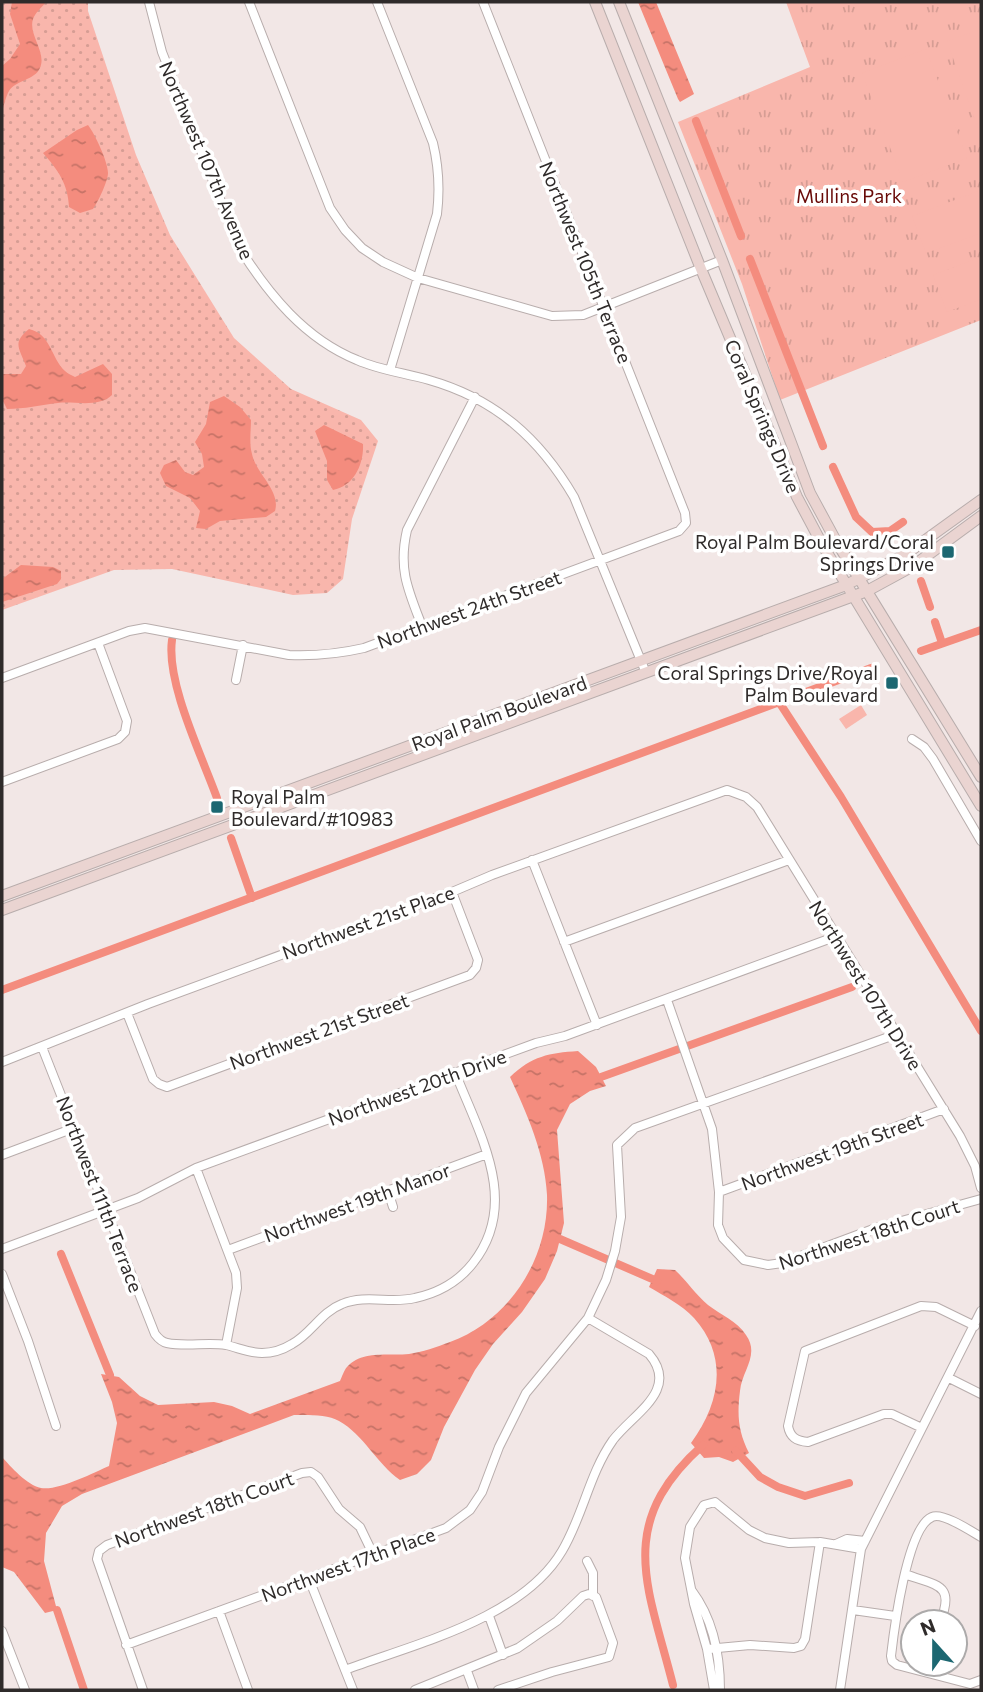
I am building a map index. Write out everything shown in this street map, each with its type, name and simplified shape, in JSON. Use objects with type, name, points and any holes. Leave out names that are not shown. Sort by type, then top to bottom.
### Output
[{"type":"main road","name":"Coral Springs Drive","points":[[595,2],[701,269],[797,497],[846,585],[981,806]]},
{"type":"main road","name":"Coral Springs Drive","points":[[619,2],[722,260],[810,493],[859,579],[981,777]]},
{"type":"main road","name":"Royal Palm Boulevard","points":[[2,896],[846,585],[906,554],[981,500]]},
{"type":"main road","name":"Royal Palm Boulevard","points":[[2,910],[867,591],[914,566],[981,516]]},
{"type":"street","name":"Northwest 107th Avenue","points":[[149,2],[167,64],[239,247],[255,274],[295,320],[324,341],[356,360],[453,387],[475,397],[495,409],[540,447],[559,471],[574,497],[646,673]]},
{"type":"street","points":[[249,2],[330,208],[362,248],[383,262],[418,278],[552,316],[583,316],[722,260]]},
{"type":"street","points":[[377,2],[433,143],[440,190],[437,214],[390,370]]},
{"type":"street","name":"Northwest 105th Terrace","points":[[483,2],[685,513],[686,523]]},
{"type":"street","points":[[422,626],[405,582],[402,550],[407,530],[475,397]]},
{"type":"street","name":"Northwest 24th Street","points":[[2,678],[145,628],[289,655],[338,654],[364,648],[679,531],[686,523]]},
{"type":"street","points":[[2,782],[118,739],[125,732],[127,721],[99,643]]},
{"type":"street","points":[[236,680],[243,645]]},
{"type":"street","points":[[912,739],[925,747],[978,831],[981,841]]},
{"type":"street","name":"Northwest 21st Place","points":[[2,1062],[532,860],[719,792],[737,792]]},
{"type":"street","name":"Northwest 107th Drive","points":[[737,792],[757,807],[944,1109],[975,1166],[981,1188]]},
{"type":"street","points":[[532,860],[597,1025]]},
{"type":"street","points":[[564,942],[789,860]]},
{"type":"street","name":"Northwest 21st Street","points":[[127,1013],[153,1079],[167,1087],[373,1012],[470,975],[476,968],[478,960],[452,892]]},
{"type":"street","name":"Northwest 20th Drive","points":[[2,1250],[138,1198],[196,1168],[536,1043],[565,1036],[667,1000],[836,936]]},
{"type":"street","points":[[667,1000],[712,1129],[719,1192]]},
{"type":"street","name":"Northwest 17th Place","points":[[126,1645],[446,1528],[470,1510],[482,1492],[499,1447],[526,1393],[588,1318],[606,1280],[621,1217],[617,1145],[635,1128],[897,1034]]},
{"type":"street","name":"Northwest 111th Terrace","points":[[42,1047],[155,1334],[166,1343],[226,1345]]},
{"type":"street","points":[[196,1168],[236,1273],[237,1288],[226,1345],[245,1352],[265,1353],[295,1342],[340,1304],[365,1298],[404,1300],[432,1293],[451,1284],[467,1270],[482,1252],[496,1217],[496,1195],[487,1154],[456,1072]]},
{"type":"street","name":"Northwest 19th Street","points":[[719,1192],[944,1109]]},
{"type":"street","points":[[2,1155],[74,1128]]},
{"type":"street","name":"Northwest 19th Manor","points":[[228,1250],[487,1154]]},
{"type":"street","points":[[388,1191],[393,1207]]},
{"type":"street","name":"Northwest 18th Court","points":[[719,1192],[718,1225],[723,1238],[744,1259],[768,1265],[782,1263],[876,1228],[981,1199]]},
{"type":"street","points":[[2,1274],[29,1341],[56,1426]]},
{"type":"street","points":[[922,1428],[892,1414],[884,1414],[808,1442],[796,1439],[788,1426],[806,1351],[921,1306],[936,1307],[975,1326]]},
{"type":"street","points":[[840,1690],[863,1545],[981,1311]]},
{"type":"street","points":[[345,1670],[489,1616],[540,1579],[560,1555],[577,1521],[600,1458],[619,1433],[657,1393],[661,1375],[649,1354],[588,1318]]},
{"type":"street","points":[[949,1378],[981,1394]]},
{"type":"street","name":"Northwest 18th Court","points":[[126,1645],[97,1559],[99,1551],[107,1545],[198,1511],[311,1472],[318,1477],[339,1509],[360,1527],[373,1554]]},
{"type":"street","points":[[714,1690],[685,1558],[690,1527],[704,1505],[715,1502],[749,1530],[765,1538],[789,1543],[836,1544],[847,1539],[863,1545]]},
{"type":"street","points":[[899,1665],[892,1661],[895,1616],[911,1550],[924,1522],[933,1516],[941,1516],[981,1536]]},
{"type":"street","points":[[707,1649],[750,1645],[801,1646],[805,1639],[820,1542]]},
{"type":"street","points":[[587,1561],[593,1573],[593,1596]]},
{"type":"street","points":[[905,1574],[943,1589],[947,1596],[945,1608]]},
{"type":"street","points":[[309,1579],[353,1690]]},
{"type":"street","points":[[690,1589],[701,1602],[718,1648],[720,1690]]},
{"type":"street","points":[[415,1690],[519,1648],[557,1621],[583,1596],[596,1597],[613,1643],[609,1657],[498,1690]]},
{"type":"street","points":[[853,1610],[895,1616]]},
{"type":"street","points":[[219,1611],[248,1690]]},
{"type":"street","points":[[489,1616],[503,1655]]},
{"type":"street","points":[[2,1631],[24,1690]]},
{"type":"street","points":[[126,1645],[143,1690]]},
{"type":"street","points":[[467,1671],[474,1690]]},
{"type":"street","points":[[952,1678],[970,1684],[980,1682]]},
{"type":"green space","points":[[2,2],[88,2],[88,11],[136,155],[170,235],[234,338],[291,389],[361,420],[378,441],[352,519],[343,579],[327,593],[293,595],[172,569],[114,570],[2,610]]},
{"type":"green space","name":"Mullins Park","points":[[786,2],[981,2],[981,320],[780,400],[742,284],[678,122],[810,67]]},
{"type":"green space","points":[[981,29],[981,137],[947,41]]},
{"type":"green space","points":[[926,49],[967,158],[903,182],[862,73]]},
{"type":"green space","points":[[979,191],[981,233],[926,253],[912,216]]},
{"type":"green space","points":[[981,257],[981,299],[947,312],[933,275]]},
{"type":"green space","points":[[861,705],[867,715],[846,729],[839,719]]},
{"type":"water","points":[[12,2],[46,2],[35,15],[32,25],[42,62],[38,72],[12,87],[2,112],[2,66],[20,44],[10,14]]},
{"type":"water","points":[[638,2],[656,2],[694,94],[680,102],[678,99]]},
{"type":"water","points":[[88,125],[101,148],[108,173],[93,209],[80,213],[69,207],[67,191],[61,178],[43,153]]},
{"type":"water","points":[[29,329],[42,336],[60,366],[75,377],[103,364],[112,374],[112,395],[94,403],[58,403],[7,409],[2,399],[2,374],[21,374],[26,366],[18,346],[20,338]]},
{"type":"water","points":[[224,396],[240,407],[251,420],[252,454],[274,496],[275,511],[266,517],[220,521],[206,529],[196,528],[200,511],[190,498],[166,486],[160,473],[164,465],[176,460],[185,472],[193,475],[204,467],[202,454],[195,442],[206,424],[210,402]]},
{"type":"water","points":[[324,425],[363,444],[362,459],[356,473],[347,484],[333,490],[327,480],[327,461],[315,431]]},
{"type":"water","points":[[21,565],[53,567],[61,571],[61,579],[57,584],[2,602],[2,579]]},
{"type":"water","points":[[578,1051],[596,1067],[606,1086],[590,1091],[570,1104],[557,1130],[564,1223],[557,1251],[545,1279],[475,1370],[444,1427],[431,1460],[417,1474],[400,1480],[356,1434],[339,1421],[323,1416],[294,1415],[82,1494],[62,1506],[46,1533],[44,1561],[57,1610],[45,1613],[14,1572],[2,1567],[2,1457],[25,1480],[41,1488],[66,1484],[109,1466],[117,1423],[101,1374],[119,1377],[140,1396],[158,1405],[214,1402],[250,1414],[340,1381],[347,1367],[360,1358],[409,1354],[430,1349],[471,1332],[491,1319],[522,1284],[533,1263],[546,1219],[547,1195],[543,1164],[529,1120],[510,1077],[526,1064],[541,1057]]},
{"type":"water","points":[[657,1269],[675,1270],[708,1305],[738,1326],[750,1342],[751,1356],[741,1383],[739,1408],[739,1423],[749,1453],[733,1462],[719,1457],[704,1458],[691,1443],[709,1412],[714,1397],[716,1364],[705,1333],[694,1318],[678,1304],[649,1287]]},
{"type":"waterway","points":[[696,121],[741,236]]},
{"type":"waterway","points":[[750,259],[823,446]]},
{"type":"waterway","points":[[833,467],[856,517],[872,532],[890,531],[903,522]]},
{"type":"waterway","points":[[921,581],[930,607]]},
{"type":"waterway","points":[[935,622],[942,643]]},
{"type":"waterway","points":[[921,651],[981,630]]},
{"type":"waterway","points":[[172,640],[174,677],[217,798]]},
{"type":"waterway","points":[[2,990],[871,668]]},
{"type":"waterway","points":[[779,702],[841,797],[981,1031]]},
{"type":"waterway","points":[[231,838],[252,898]]},
{"type":"waterway","points":[[601,1077],[852,987]]},
{"type":"waterway","points":[[560,1239],[657,1281]]},
{"type":"waterway","points":[[61,1254],[110,1375]]},
{"type":"waterway","points":[[673,1685],[648,1586],[645,1558],[648,1530],[657,1502],[675,1474],[703,1445]]},
{"type":"waterway","points":[[736,1451],[760,1477],[778,1487],[805,1496],[849,1483]]},
{"type":"waterway","points":[[57,1610],[84,1690]]},
{"type":"place","name":"Royal Palm Boulevard/Coral Springs Drive","points":[[948,552]]},
{"type":"place","name":"Coral Springs Drive/Royal Palm Boulevard","points":[[892,683]]},
{"type":"place","name":"Royal Palm Boulevard/#10983","points":[[217,807]]}]
